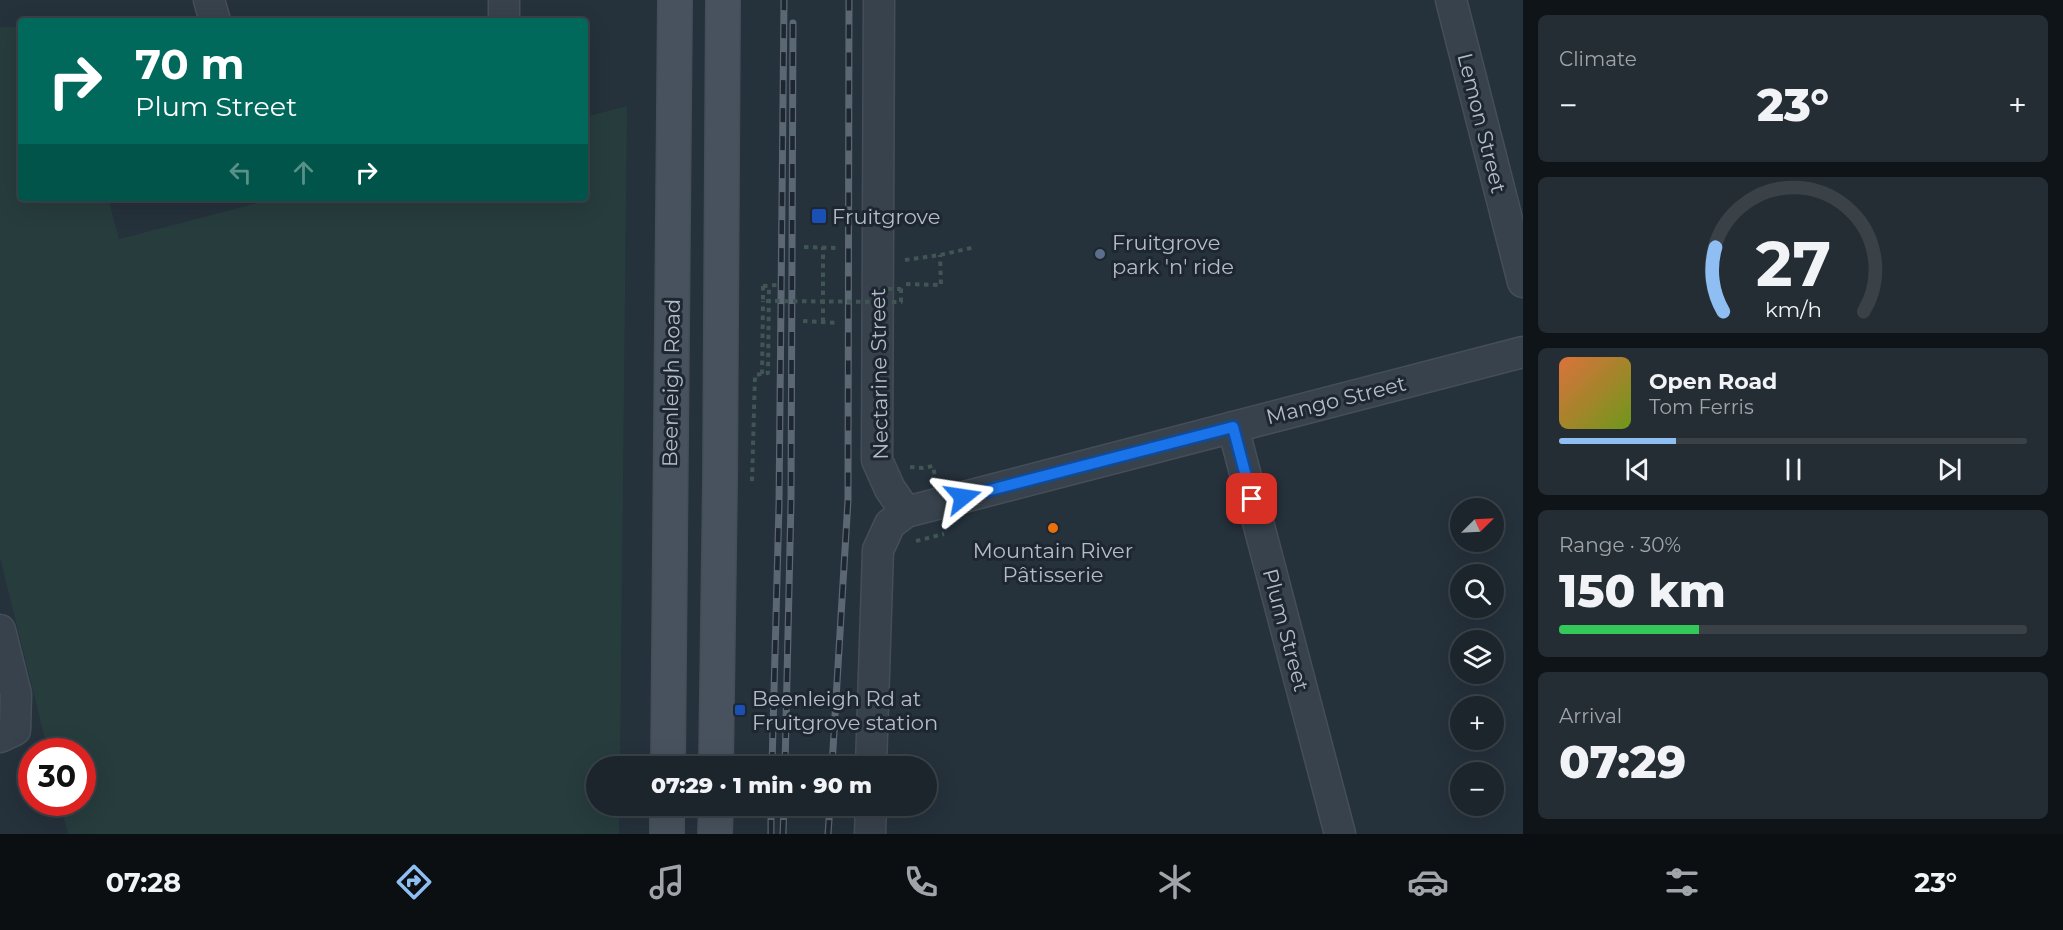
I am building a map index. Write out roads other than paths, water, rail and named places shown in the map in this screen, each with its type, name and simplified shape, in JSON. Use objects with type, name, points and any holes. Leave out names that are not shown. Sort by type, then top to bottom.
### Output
[{"type":"main road","name":"Beenleigh Road","points":[[668,756],[675,0]]},
{"type":"main road","points":[[716,756],[723,0]]},
{"type":"main road","points":[[667,834],[668,816]]},
{"type":"main road","points":[[715,834],[716,816]]},
{"type":"street","points":[[209,0],[213,18]]},
{"type":"street","points":[[504,0],[504,18]]},
{"type":"street","name":"Nectarine Street","points":[[879,0],[877,460],[890,489],[906,512]]},
{"type":"street","name":"Lemon Street","points":[[1451,0],[1523,282]]},
{"type":"street","name":"Mango Street","points":[[906,512],[1523,352]]},
{"type":"street","name":"Plum Street","points":[[1233,427],[1340,834]]},
{"type":"street","points":[[871,756],[878,550],[890,524],[906,512]]},
{"type":"street","points":[[0,630],[16,694],[15,730],[0,738]]},
{"type":"street","points":[[870,834],[871,816]]},
{"type":"railway","points":[[772,756],[779,505],[784,0]]},
{"type":"railway","points":[[833,756],[848,500],[849,0]]},
{"type":"railway","points":[[785,756],[791,501],[793,23]]},
{"type":"railway","points":[[771,816],[771,834]]},
{"type":"railway","points":[[783,834],[784,816]]},
{"type":"railway","points":[[828,834],[829,816]]},
{"type":"place","name":"Fruitgrove","points":[[819,216]]},
{"type":"place","name":"Fruitgrove park 'n' ride","points":[[1100,254]]},
{"type":"place","name":"Mountain River Pâtisserie","points":[[1053,528]]},
{"type":"place","name":"Beenleigh Rd at Fruitgrove station","points":[[740,710]]}]
